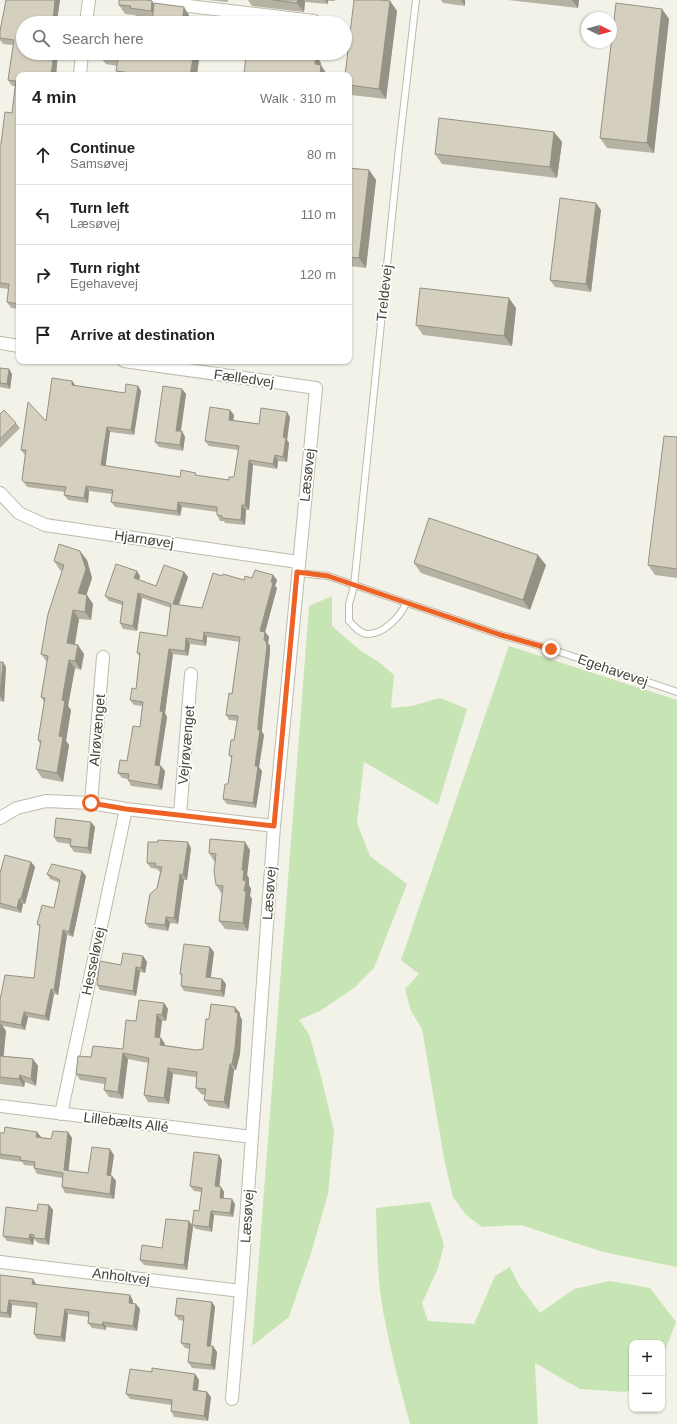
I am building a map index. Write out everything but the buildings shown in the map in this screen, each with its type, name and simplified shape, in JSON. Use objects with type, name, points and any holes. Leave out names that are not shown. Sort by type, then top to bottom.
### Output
[{"type":"street","points":[[87,16],[89,0]]},
{"type":"street","points":[[139,0],[272,16]]},
{"type":"street","points":[[80,72],[81,60]]},
{"type":"street","points":[[0,343],[16,346]]},
{"type":"street","name":"Fælledvej","points":[[145,364],[316,388]]},
{"type":"street","name":"Læsøvej","points":[[232,1399],[274,826],[316,388]]},
{"type":"street","name":"Hjarnøvej","points":[[0,493],[18,513],[45,525],[298,567]]},
{"type":"street","name":"Alrøvænget","points":[[91,803],[103,657]]},
{"type":"street","name":"Vejrøvænget","points":[[180,815],[191,674]]},
{"type":"street","points":[[0,818],[17,808],[46,801],[91,803],[126,809],[274,826]]},
{"type":"street","name":"Hesseløvej","points":[[61,1114],[126,809]]},
{"type":"street","name":"Lillebælts Allé","points":[[0,1106],[252,1137]]},
{"type":"street","name":"Anholtvej","points":[[0,1262],[241,1290]]},
{"type":"lane","name":"Treldevej","points":[[406,604],[402,613],[379,632],[367,634],[357,630],[349,621],[349,604],[354,586],[399,148],[416,0]]},
{"type":"lane","name":"Egehavevej","points":[[298,567],[501,635],[551,649],[677,692]]},
{"type":"green space","points":[[332,596],[332,626],[361,651],[380,663],[394,675],[391,708],[412,706],[440,698],[467,709],[438,805],[364,762],[357,823],[370,856],[407,884],[374,968],[354,988],[320,1011],[299,1020],[309,1034],[334,1131],[328,1194],[311,1253],[289,1317],[252,1346],[309,606]]},
{"type":"green space","points":[[509,646],[677,700],[677,1267],[603,1252],[521,1225],[482,1227],[466,1215],[453,1197],[445,1164],[422,1029],[411,1011],[405,989],[419,974],[401,960]]},
{"type":"green space","points":[[430,1202],[444,1245],[438,1268],[422,1303],[428,1321],[474,1324],[495,1276],[510,1267],[519,1285],[540,1313],[574,1289],[610,1281],[650,1288],[676,1322],[665,1351],[665,1340],[629,1340],[629,1391],[624,1392],[580,1389],[535,1363],[538,1424],[410,1424],[392,1354],[383,1311],[378,1272],[376,1208]]},
{"type":"route","points":[[91,803],[126,809],[274,826],[297,572],[328,576],[406,604],[501,635],[551,649]]}]
